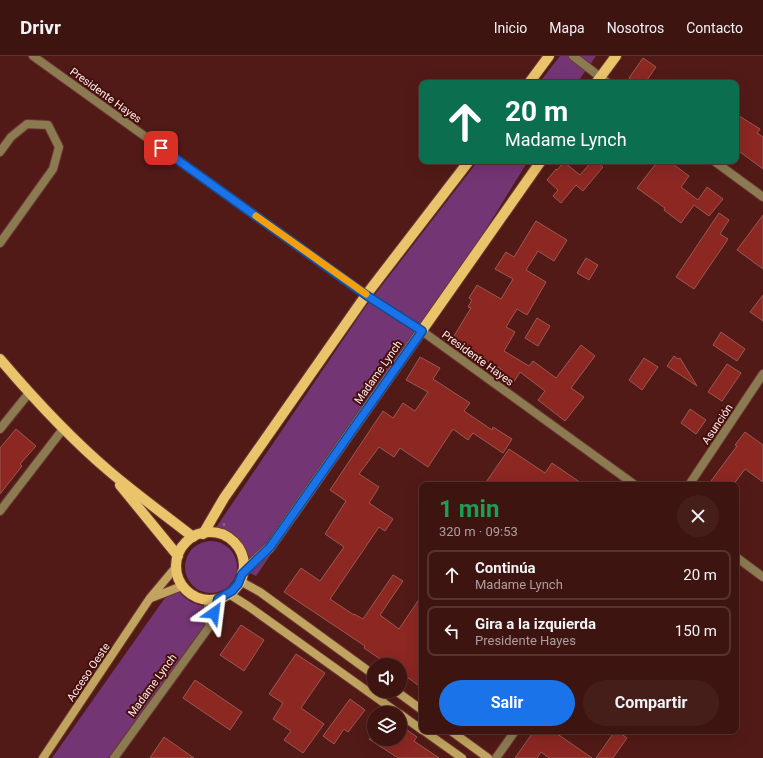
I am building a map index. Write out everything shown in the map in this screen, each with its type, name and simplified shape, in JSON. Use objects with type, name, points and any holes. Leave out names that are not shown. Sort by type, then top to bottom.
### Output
[{"type":"main road","points":[[531,80],[549,56]]},
{"type":"main road","points":[[602,80],[616,56]]},
{"type":"main road","points":[[203,534],[224,498],[366,295],[467,164]]},
{"type":"main road","name":"Madame Lynch","points":[[241,577],[270,547],[539,164]]},
{"type":"main road","points":[[0,359],[62,429],[108,471],[193,537]]},
{"type":"main road","points":[[108,471],[178,556]]},
{"type":"main road","points":[[203,534],[217,534],[224,536],[234,543],[242,558],[241,577],[235,588],[229,594],[218,599],[208,600],[194,596],[182,586],[177,574],[176,568],[181,548],[193,537],[203,534]]},
{"type":"main road","name":"Acceso Oeste","points":[[43,758],[150,598],[176,568]]},
{"type":"main road","points":[[241,577],[367,670]]},
{"type":"main road","points":[[150,598],[182,586]]},
{"type":"main road","points":[[229,594],[388,706]]},
{"type":"main road","points":[[406,698],[419,708]]},
{"type":"main road","points":[[407,719],[419,727]]},
{"type":"main road","points":[[429,734],[462,758]]},
{"type":"main road","points":[[455,734],[488,758]]},
{"type":"street","name":"Presidente Hayes","points":[[33,56],[366,295],[422,331],[631,482]]},
{"type":"street","points":[[573,56],[600,80]]},
{"type":"street","points":[[0,152],[11,136],[27,124],[48,125],[59,148],[53,169],[0,243]]},
{"type":"street","points":[[718,164],[763,197]]},
{"type":"street","name":"Asunción","points":[[691,482],[763,374]]},
{"type":"street","points":[[0,429],[29,393]]},
{"type":"street","points":[[0,511],[62,429]]},
{"type":"street","points":[[739,559],[763,577]]},
{"type":"street","name":"Madame Lynch","points":[[114,758],[209,627],[218,599]]},
{"type":"street","points":[[208,600],[209,627]]},
{"type":"street","points":[[496,758],[513,734]]},
{"type":"shaded area","points":[[560,56],[596,56],[579,80],[541,80]]},
{"type":"shaded area","points":[[476,164],[526,164],[417,341],[256,576],[248,572],[249,558],[236,539],[215,529],[366,306]]},
{"type":"shaded area","points":[[211,541],[221,543],[229,549],[235,557],[237,567],[235,577],[229,585],[221,591],[211,593],[201,591],[193,585],[187,577],[185,567],[187,557],[193,549],[201,543]]},
{"type":"shaded area","points":[[174,585],[183,596],[194,603],[206,606],[221,605],[108,758],[52,758]]},
{"type":"building","points":[[643,58],[656,67],[647,80],[632,80],[629,78]]},
{"type":"building","points":[[739,116],[760,129],[757,133],[763,137],[763,169],[739,151]]},
{"type":"building","points":[[562,164],[566,164],[580,175],[589,164],[599,164],[603,167],[583,191],[576,185],[561,203],[553,196],[558,190],[547,180]]},
{"type":"building","points":[[656,164],[673,164],[689,176],[681,187],[698,200],[707,187],[723,199],[709,216],[694,205],[681,223],[664,210],[665,208],[637,188]]},
{"type":"building","points":[[719,213],[729,220],[720,234],[728,239],[694,289],[676,277]]},
{"type":"building","points":[[763,215],[763,269],[737,250]]},
{"type":"building","points":[[536,221],[567,240],[554,261],[538,251],[526,270],[546,282],[527,315],[517,309],[506,327],[515,332],[504,351],[529,366],[533,361],[556,378],[581,345],[595,356],[571,388],[584,397],[565,421],[538,400],[545,391],[520,372],[513,383],[498,374],[501,369],[451,341],[471,308],[468,307],[472,300],[469,298],[477,285],[501,299],[513,279],[495,269],[506,252],[514,257]]},
{"type":"building","points":[[586,258],[598,265],[589,280],[577,273]]},
{"type":"building","points":[[763,295],[763,321],[750,312]]},
{"type":"building","points":[[537,318],[550,326],[538,346],[525,338]]},
{"type":"building","points":[[721,332],[745,349],[737,361],[713,345]]},
{"type":"building","points":[[674,356],[678,359],[680,358],[697,386],[667,366]]},
{"type":"building","points":[[420,357],[440,368],[433,379],[470,403],[464,411],[492,430],[493,427],[512,439],[503,453],[473,433],[468,440],[453,429],[428,467],[400,448],[394,457],[379,447],[359,474],[379,487],[369,503],[393,519],[385,531],[379,527],[330,599],[354,615],[363,619],[393,575],[403,581],[380,615],[399,629],[419,599],[419,686],[407,677],[407,658],[379,658],[364,648],[365,646],[284,592],[301,568],[320,581],[344,547],[325,534],[346,501],[330,490],[383,411],[393,418],[403,403],[415,411],[428,392],[406,380]]},
{"type":"building","points":[[644,358],[658,367],[642,390],[629,380]]},
{"type":"building","points":[[727,364],[741,373],[722,401],[708,392]]},
{"type":"building","points":[[690,409],[706,420],[696,434],[681,423]]},
{"type":"building","points":[[16,429],[36,446],[20,464],[22,466],[0,494],[0,448]]},
{"type":"building","points":[[745,432],[763,445],[763,482],[745,469],[735,482],[710,482],[737,446],[735,445]]},
{"type":"building","points":[[509,449],[545,473],[552,463],[580,482],[486,482]]},
{"type":"building","points":[[241,625],[264,640],[244,671],[220,655]]},
{"type":"building","points":[[296,654],[325,673],[301,708],[324,724],[303,753],[284,740],[291,731],[273,719],[283,703],[269,694]]},
{"type":"building","points":[[195,680],[242,712],[230,730],[183,698]]},
{"type":"building","points":[[350,699],[365,710],[348,732],[344,729],[334,744],[323,736]]},
{"type":"building","points":[[407,730],[417,737],[414,741],[439,758],[398,758],[380,746],[407,746]]},
{"type":"building","points":[[532,734],[557,734],[592,758],[549,758],[541,752],[537,758],[515,758]]},
{"type":"building","points":[[613,734],[621,734],[627,738],[613,758],[596,758]]},
{"type":"building","points":[[164,737],[194,758],[150,758]]},
{"type":"slow traffic","points":[[256,216],[366,294]]},
{"type":"route","points":[[161,148],[366,295],[422,331],[270,547],[242,574],[240,581],[232,591],[218,599],[214,613]]}]
